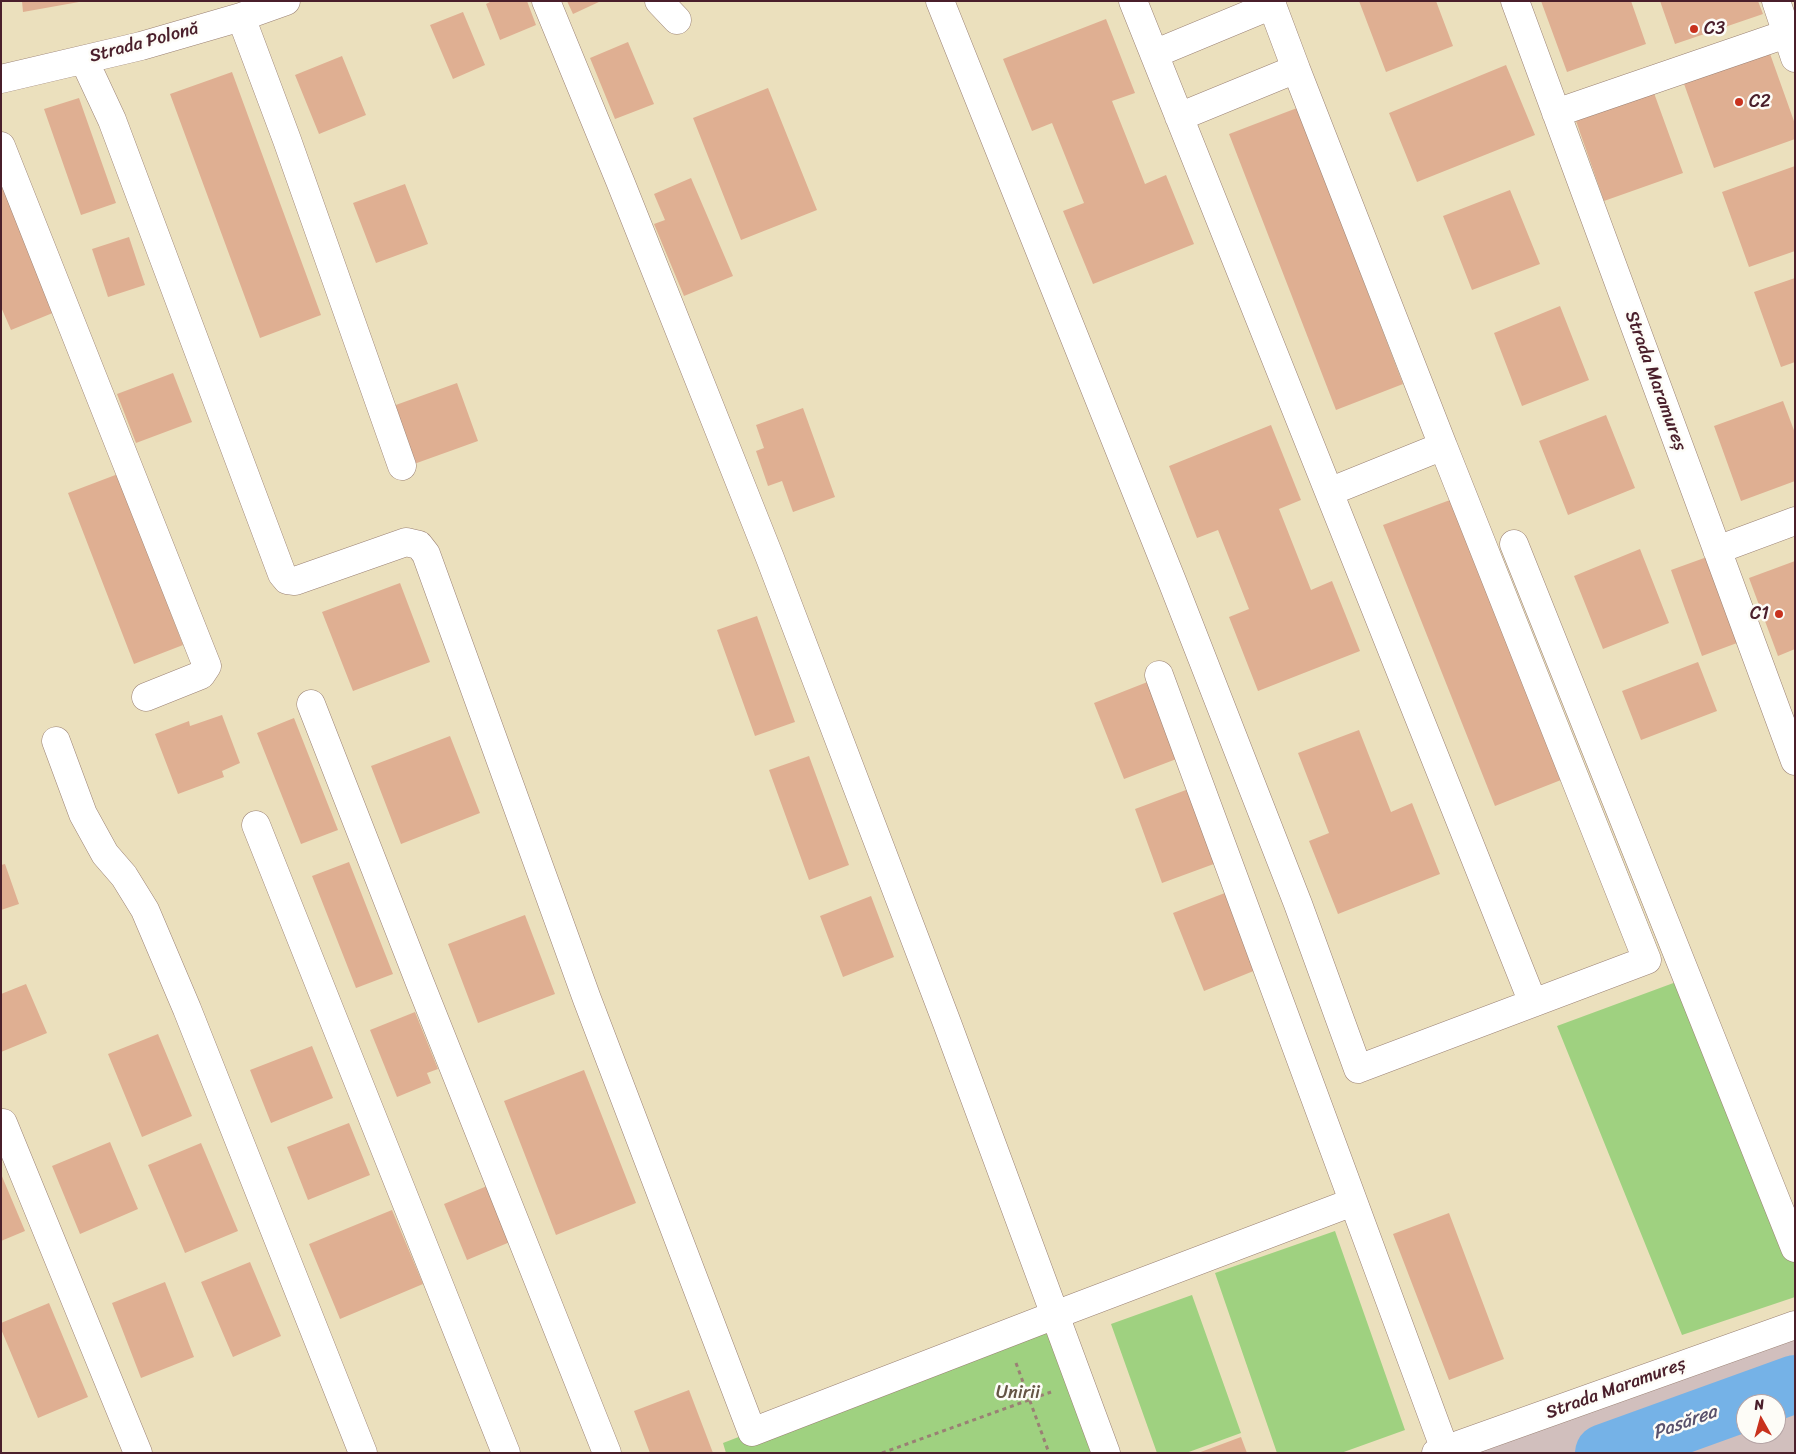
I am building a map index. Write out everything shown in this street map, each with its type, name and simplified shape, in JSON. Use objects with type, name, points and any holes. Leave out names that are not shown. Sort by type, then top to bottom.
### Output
[{"type":"street","name":"Strada Polonă","points":[[1,78],[141,46],[241,17],[286,1]]},
{"type":"street","points":[[546,1],[770,558],[947,1023],[1106,1453]]},
{"type":"street","points":[[940,1],[1208,673],[1298,904],[1358,1069],[1647,960],[1443,446],[1271,3],[1154,54]]},
{"type":"street","points":[[1133,1],[1533,1004]]},
{"type":"street","name":"Strada Maramureș","points":[[1514,1],[1795,761]]},
{"type":"street","points":[[1556,113],[1791,46],[1776,1]]},
{"type":"street","points":[[241,17],[290,149],[402,466]]},
{"type":"street","points":[[84,60],[112,120],[282,574],[287,580],[295,581],[406,542],[419,545],[426,554],[587,999],[752,1432],[1354,1202]]},
{"type":"street","points":[[1179,117],[1296,70]]},
{"type":"street","points":[[1,146],[207,666],[201,675],[146,697]]},
{"type":"street","points":[[1329,492],[1443,446]]},
{"type":"street","points":[[1717,550],[1795,521]]},
{"type":"street","points":[[1514,544],[1795,1248]]},
{"type":"street","points":[[1159,676],[1354,1202],[1440,1451]]},
{"type":"street","points":[[311,704],[607,1453]]},
{"type":"street","points":[[56,741],[83,814],[104,854],[124,876],[144,910],[187,1009],[363,1453]]},
{"type":"street","points":[[256,825],[506,1453]]},
{"type":"street","points":[[3,1123],[138,1453]]},
{"type":"street","name":"Strada Maramureș","points":[[1440,1451],[1795,1325]]},
{"type":"path","points":[[1006,1334],[1048,1453]]},
{"type":"path","points":[[882,1453],[1080,1381]]},
{"type":"shaded area","points":[[1795,1325],[1795,1453],[1436,1453]]},
{"type":"green space","points":[[1687,978],[1795,1248],[1795,1297],[1682,1335],[1557,1026]]},
{"type":"green space","points":[[1335,1231],[1405,1430],[1341,1453],[1277,1453],[1215,1273]]},
{"type":"green space","points":[[1192,1295],[1241,1433],[1186,1453],[1157,1453],[1111,1324]]},
{"type":"green space","name":"Unirii","points":[[1055,1315],[1106,1453],[726,1453],[723,1443]]},
{"type":"building","points":[[22,1],[79,1],[79,2],[23,12]]},
{"type":"building","points":[[492,1],[527,1],[536,25],[500,40],[486,4]]},
{"type":"building","points":[[567,1],[601,1],[573,14]]},
{"type":"building","points":[[1359,1],[1436,1],[1453,46],[1386,72]]},
{"type":"building","points":[[1541,1],[1631,1],[1646,44],[1567,72]]},
{"type":"building","name":"C3","points":[[1660,1],[1758,1],[1763,14],[1675,44]]},
{"type":"building","points":[[463,12],[485,65],[453,79],[430,25]]},
{"type":"building","points":[[1106,19],[1135,93],[1112,101],[1145,184],[1166,175],[1194,244],[1093,284],[1063,211],[1084,203],[1052,123],[1032,131],[1003,59]]},
{"type":"building","points":[[628,42],[654,104],[615,119],[590,58]]},
{"type":"building","name":"C2","points":[[1769,51],[1795,124],[1795,139],[1714,168],[1683,81]]},
{"type":"building","points":[[342,56],[366,115],[319,134],[295,75]]},
{"type":"building","points":[[1506,65],[1535,135],[1417,182],[1389,113]]},
{"type":"building","points":[[232,72],[321,315],[260,338],[170,94]]},
{"type":"building","points":[[768,88],[817,210],[741,240],[693,118]]},
{"type":"building","points":[[1654,93],[1683,173],[1604,201],[1576,121]]},
{"type":"building","points":[[79,98],[116,203],[81,215],[44,109]]},
{"type":"building","points":[[1297,108],[1403,384],[1336,410],[1229,134]]},
{"type":"building","points":[[1795,166],[1795,251],[1749,267],[1722,192]]},
{"type":"building","points":[[1,167],[60,310],[11,330],[1,307]]},
{"type":"building","points":[[691,178],[733,276],[684,296],[654,224],[665,220],[654,194]]},
{"type":"building","points":[[405,184],[428,244],[376,263],[353,203]]},
{"type":"building","points":[[1510,190],[1540,264],[1472,290],[1443,216]]},
{"type":"building","points":[[129,237],[145,285],[108,297],[92,249]]},
{"type":"building","points":[[1795,278],[1795,362],[1781,367],[1754,292]]},
{"type":"building","points":[[1560,306],[1589,380],[1522,406],[1494,333]]},
{"type":"building","points":[[173,373],[192,422],[136,443],[117,394]]},
{"type":"building","points":[[457,383],[478,441],[414,464],[393,406]]},
{"type":"building","points":[[1783,401],[1795,433],[1795,481],[1741,501],[1714,426]]},
{"type":"building","points":[[803,408],[835,497],[793,512],[782,481],[768,486],[756,451],[764,448],[756,425]]},
{"type":"building","points":[[1606,415],[1635,488],[1568,515],[1539,441]]},
{"type":"building","points":[[1271,425],[1301,500],[1279,509],[1311,590],[1332,581],[1360,651],[1258,691],[1229,617],[1249,609],[1218,530],[1197,538],[1169,466]]},
{"type":"building","points":[[118,474],[183,645],[134,664],[68,493]]},
{"type":"building","points":[[1450,500],[1561,780],[1495,806],[1383,525]]},
{"type":"building","points":[[1640,549],[1669,623],[1603,649],[1574,576]]},
{"type":"building","points":[[1707,557],[1737,643],[1702,656],[1671,570]]},
{"type":"building","name":"C1","points":[[1795,561],[1795,649],[1778,656],[1749,578]]},
{"type":"building","points":[[400,583],[430,662],[353,691],[322,612]]},
{"type":"building","points":[[757,616],[795,722],[755,736],[717,630]]},
{"type":"building","points":[[1698,662],[1717,711],[1641,740],[1622,691]]},
{"type":"building","points":[[1150,681],[1179,758],[1124,779],[1094,703]]},
{"type":"building","points":[[222,715],[240,763],[222,771],[224,777],[178,794],[155,734],[189,721],[190,726]]},
{"type":"building","points":[[294,718],[338,830],[301,844],[257,733]]},
{"type":"building","points":[[1359,730],[1391,812],[1412,803],[1440,874],[1338,914],[1309,841],[1329,833],[1298,753]]},
{"type":"building","points":[[450,736],[480,813],[401,844],[371,766]]},
{"type":"building","points":[[809,756],[849,865],[809,880],[769,770]]},
{"type":"building","points":[[1194,787],[1222,861],[1162,883],[1135,809]]},
{"type":"building","points":[[349,862],[393,974],[356,988],[312,876]]},
{"type":"building","points":[[5,864],[19,904],[1,910],[1,865]]},
{"type":"building","points":[[1230,891],[1261,968],[1204,991],[1173,913]]},
{"type":"building","points":[[871,896],[894,957],[843,977],[820,916]]},
{"type":"building","points":[[525,915],[555,994],[478,1023],[448,944]]},
{"type":"building","points":[[26,984],[47,1033],[1,1052],[1,994]]},
{"type":"building","points":[[415,1012],[438,1069],[427,1073],[431,1083],[397,1097],[370,1030]]},
{"type":"building","points":[[158,1034],[192,1116],[142,1137],[108,1054]]},
{"type":"building","points":[[312,1046],[333,1098],[271,1123],[250,1070]]},
{"type":"building","points":[[584,1070],[636,1203],[556,1235],[504,1101]]},
{"type":"building","points":[[349,1123],[370,1175],[308,1200],[287,1147]]},
{"type":"building","points":[[110,1142],[138,1209],[80,1234],[52,1166]]},
{"type":"building","points":[[201,1143],[238,1231],[185,1253],[148,1165]]},
{"type":"building","points":[[1,1174],[25,1231],[1,1241]]},
{"type":"building","points":[[487,1186],[510,1242],[467,1260],[444,1204]]},
{"type":"building","points":[[392,1210],[423,1284],[340,1319],[309,1244]]},
{"type":"building","points":[[1449,1213],[1504,1359],[1449,1380],[1393,1234]]},
{"type":"building","points":[[250,1262],[281,1336],[233,1357],[201,1282]]},
{"type":"building","points":[[165,1282],[194,1357],[141,1378],[112,1303]]},
{"type":"building","points":[[49,1303],[88,1397],[38,1418],[1,1329],[1,1323]]},
{"type":"building","points":[[689,1390],[713,1453],[650,1453],[634,1411]]},
{"type":"building","points":[[1241,1437],[1247,1453],[1198,1453]]},
{"type":"waterway","name":"Pasărea","points":[[1604,1453],[1795,1384]]},
{"type":"place","name":"C3","points":[[1694,29]]},
{"type":"place","name":"C2","points":[[1739,102]]},
{"type":"place","name":"C1","points":[[1779,614]]}]
